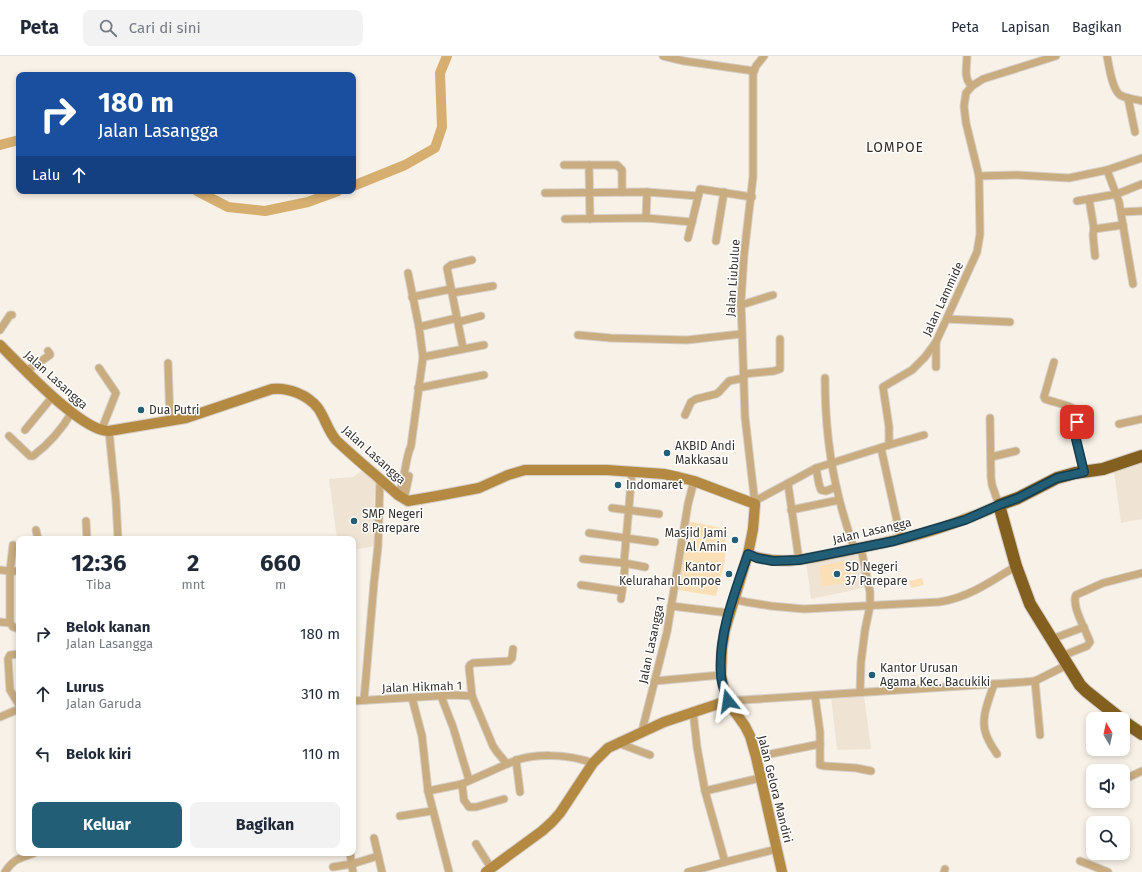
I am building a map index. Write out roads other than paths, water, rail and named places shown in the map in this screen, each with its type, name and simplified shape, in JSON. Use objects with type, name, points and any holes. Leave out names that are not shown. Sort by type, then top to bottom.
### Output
[{"type":"highway","points":[[1112,712],[1086,691],[1030,604],[1016,566],[1005,522],[999,505],[1018,498],[1057,478],[1103,468],[1142,456]]},
{"type":"highway","points":[[1005,522],[1018,498]]},
{"type":"highway","points":[[1130,726],[1142,734]]},
{"type":"street","points":[[663,56],[684,62],[754,71]]},
{"type":"street","name":"Jalan Liubulue","points":[[755,503],[745,417],[741,305],[742,277],[752,197],[754,71],[758,62],[763,56]]},
{"type":"street","points":[[967,56],[966,77],[969,84],[972,86],[983,79],[1056,56]]},
{"type":"street","points":[[1107,56],[1116,90],[1120,95],[1142,100]]},
{"type":"street","name":"Jalan Lammide","points":[[885,446],[889,427],[883,387],[912,370],[925,357],[936,342],[977,252],[981,228],[979,176],[968,135],[964,106],[966,93],[972,86]]},
{"type":"street","points":[[1128,98],[1135,132]]},
{"type":"street","points":[[979,176],[1017,175],[1069,178],[1107,170],[1142,158]]},
{"type":"street","points":[[564,165],[617,166],[622,170],[622,192]]},
{"type":"street","points":[[589,165],[590,219]]},
{"type":"street","points":[[1107,170],[1117,194],[1122,212],[1133,284]]},
{"type":"street","points":[[1076,201],[1117,194],[1142,184]]},
{"type":"street","points":[[688,238],[700,189],[752,197]]},
{"type":"street","points":[[646,218],[647,192]]},
{"type":"street","points":[[545,193],[647,192],[698,196]]},
{"type":"street","points":[[716,241],[724,192]]},
{"type":"street","points":[[1089,199],[1094,229],[1093,235],[1096,256]]},
{"type":"street","points":[[1122,212],[1142,211]]},
{"type":"street","points":[[565,219],[646,218],[692,222]]},
{"type":"street","points":[[1094,229],[1123,225]]},
{"type":"street","points":[[463,348],[447,271],[448,266],[472,260]]},
{"type":"street","points":[[401,497],[412,454],[411,446],[423,357],[419,327],[408,273]]},
{"type":"street","points":[[412,297],[493,286]]},
{"type":"street","points":[[741,305],[773,295]]},
{"type":"street","points":[[0,330],[10,315],[12,315]]},
{"type":"street","points":[[419,327],[482,316]]},
{"type":"street","points":[[947,319],[1010,322]]},
{"type":"street","points":[[578,335],[611,338],[687,340],[741,334]]},
{"type":"street","points":[[685,415],[690,404],[696,399],[720,392],[729,381],[744,376],[774,371],[780,368],[780,338]]},
{"type":"street","points":[[936,342],[936,367]]},
{"type":"street","name":"Jalan Lasangga","points":[[0,345],[26,371],[72,412],[85,422],[105,431],[170,421],[197,415],[272,389],[282,388],[302,395],[315,404],[335,438],[401,497],[412,501],[474,489],[516,472],[525,470],[580,470],[664,474],[694,481],[755,503]]},
{"type":"street","points":[[423,357],[463,348],[484,346]]},
{"type":"street","points":[[26,371],[50,355],[48,351]]},
{"type":"street","points":[[1054,362],[1044,397],[1045,399],[1076,410],[1076,439],[1084,472]]},
{"type":"street","points":[[168,363],[170,421]]},
{"type":"street","points":[[99,368],[116,393],[105,431],[116,501],[118,536]]},
{"type":"street","points":[[418,388],[484,375]]},
{"type":"street","points":[[825,378],[826,422],[831,463],[836,487],[839,500],[869,581],[870,606],[861,662],[860,692]]},
{"type":"street","points":[[25,430],[53,396]]},
{"type":"street","points":[[9,436],[30,456],[33,456],[64,426],[72,412]]},
{"type":"street","points":[[990,418],[992,485],[999,505]]},
{"type":"street","points":[[1119,424],[1142,419]]},
{"type":"street","points":[[755,503],[816,468],[924,435]]},
{"type":"street","points":[[885,446],[901,539]]},
{"type":"street","points":[[991,457],[1016,451]]},
{"type":"street","points":[[816,468],[821,490],[836,487]]},
{"type":"street","points":[[621,599],[625,567],[624,563],[632,472]]},
{"type":"street","points":[[364,700],[378,546],[380,479]]},
{"type":"street","name":"Jalan Lasangga 1","points":[[642,731],[663,652],[672,606],[688,504],[694,481]]},
{"type":"street","points":[[788,484],[799,560]]},
{"type":"street","points":[[791,510],[839,500]]},
{"type":"street","name":"Jalan Gelora Mandiri","points":[[755,503],[753,529],[748,554],[733,598],[725,630],[722,649],[721,676],[728,701],[750,736],[782,872]]},
{"type":"street","name":"Jalan Lasangga","points":[[748,554],[757,558],[773,561],[799,560],[901,539],[965,520],[999,505]]},
{"type":"street","points":[[612,508],[659,514]]},
{"type":"street","points":[[86,521],[87,536]]},
{"type":"street","points":[[36,530],[37,536]]},
{"type":"street","points":[[589,533],[655,542]]},
{"type":"street","points":[[10,623],[10,571],[13,545]]},
{"type":"street","points":[[583,559],[624,563],[644,567]]},
{"type":"street","points":[[733,598],[746,602],[771,606],[804,609],[924,604],[951,601],[968,594],[1016,566]]},
{"type":"street","points":[[0,570],[16,572]]},
{"type":"street","points":[[476,844],[492,870],[552,822],[560,813],[593,763],[608,748],[642,731],[728,701],[1035,681],[1089,645],[1090,642],[1076,606],[1076,595],[1103,583],[1142,573]]},
{"type":"street","points":[[581,585],[622,591]]},
{"type":"street","points":[[672,606],[729,613]]},
{"type":"street","points":[[0,622],[10,623],[16,628]]},
{"type":"street","points":[[1052,639],[1084,627]]},
{"type":"street","points":[[472,696],[470,665],[472,663],[509,661],[512,658],[513,649]]},
{"type":"street","points":[[16,654],[10,655],[8,659],[10,690],[16,700]]},
{"type":"street","points":[[655,681],[721,676]]},
{"type":"street","points":[[1035,681],[1040,735]]},
{"type":"street","points":[[994,684],[987,705],[984,723],[986,735],[997,754]]},
{"type":"street","points":[[441,696],[453,727],[469,780]]},
{"type":"street","name":"Jalan Hikmah 1","points":[[356,701],[441,696],[472,696],[493,746],[507,764]]},
{"type":"street","points":[[815,696],[820,744],[819,763],[822,766],[856,768],[871,771]]},
{"type":"street","points":[[412,698],[422,736],[428,791],[432,811],[449,872]]},
{"type":"street","points":[[0,717],[16,710]]},
{"type":"street","points":[[693,712],[704,791],[725,862]]},
{"type":"street","points":[[618,743],[650,756]]},
{"type":"street","points":[[756,757],[820,744]]},
{"type":"street","points":[[428,791],[462,784],[469,780],[483,776],[516,760],[534,757],[572,757],[593,763]]},
{"type":"street","points":[[516,760],[520,792]]},
{"type":"street","points":[[1130,777],[1142,771]]},
{"type":"street","points":[[704,791],[760,778]]},
{"type":"street","points":[[462,784],[464,800],[469,807],[476,807],[504,799]]},
{"type":"street","points":[[400,816],[432,811]]},
{"type":"street","points":[[374,838],[382,872]]},
{"type":"street","points":[[688,872],[777,849]]},
{"type":"street","points":[[5,872],[12,862],[24,856]]},
{"type":"street","points":[[350,856],[352,868]]},
{"type":"street","points":[[333,867],[352,868],[378,856]]},
{"type":"street","points":[[1080,861],[1108,872]]},
{"type":"waterway","points":[[356,185],[405,165],[435,148],[442,127],[440,73],[447,56]]},
{"type":"waterway","points":[[0,145],[16,141]]},
{"type":"waterway","points":[[203,194],[228,207],[265,211],[308,202],[330,194]]},
{"type":"place","name":"Dua Putri","points":[[141,410]]},
{"type":"place","name":"AKBID Andi Makkasau","points":[[667,453]]},
{"type":"place","name":"Indomaret","points":[[618,485]]},
{"type":"place","name":"SMP Negeri 8 Parepare","points":[[354,521]]},
{"type":"place","name":"Masjid Jami Al Amin","points":[[735,540]]},
{"type":"place","name":"Kantor Kelurahan Lompoe","points":[[729,574]]},
{"type":"place","name":"SD Negeri 37 Parepare","points":[[837,574]]},
{"type":"place","name":"Kantor Urusan Agama Kec. Bacukiki","points":[[872,675]]},
{"type":"district","name":"LOMPOE","points":[[895,147]]}]
